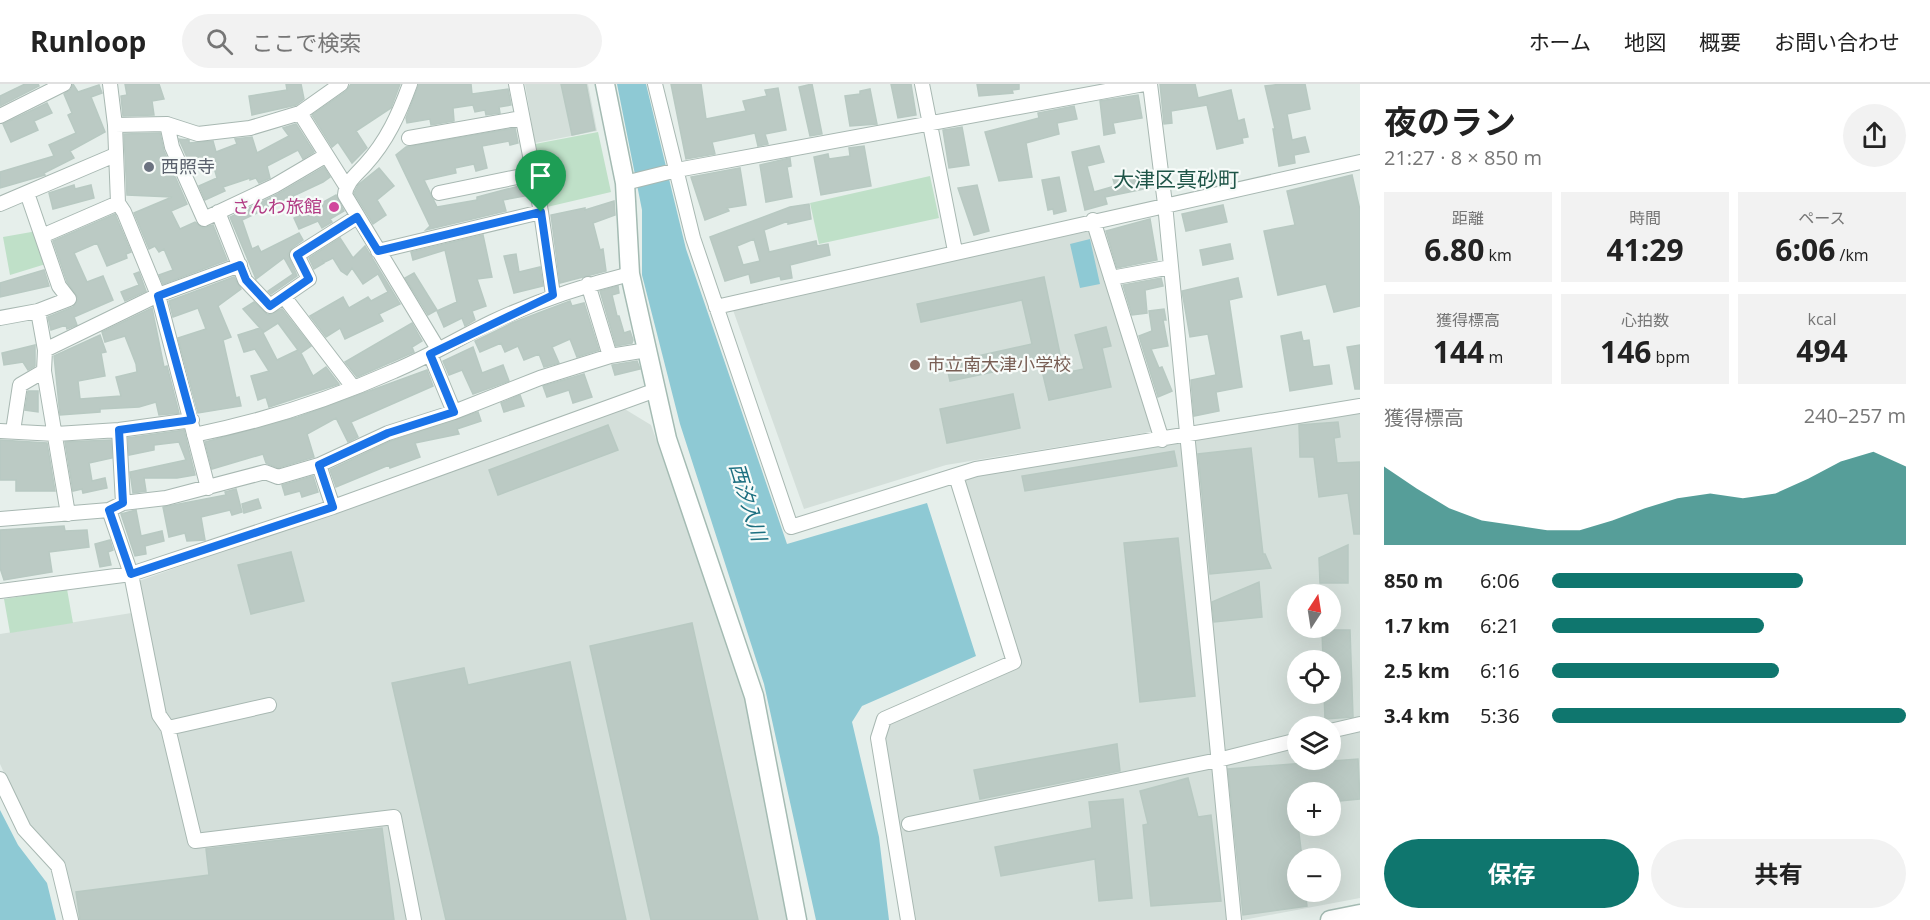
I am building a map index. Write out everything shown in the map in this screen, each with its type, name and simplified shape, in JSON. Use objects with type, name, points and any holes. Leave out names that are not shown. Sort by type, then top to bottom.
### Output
[{"type":"street","points":[[0,116],[63,84]]},
{"type":"street","points":[[110,84],[116,125],[118,203],[124,212],[158,296],[208,488]]},
{"type":"street","points":[[116,125],[167,124],[198,134],[250,128],[300,113],[341,84]]},
{"type":"street","points":[[410,84],[397,120],[378,150],[346,186],[345,195],[434,351],[454,412]]},
{"type":"street","points":[[516,84],[541,212],[553,295]]},
{"type":"street","points":[[605,84],[625,183],[630,274],[667,440],[754,696],[797,920]]},
{"type":"street","points":[[656,84],[693,238],[791,527],[975,469],[1360,406]]},
{"type":"street","points":[[922,84],[954,252]]},
{"type":"street","points":[[625,183],[677,170],[1144,84]]},
{"type":"street","points":[[1150,84],[1165,204],[1234,920]]},
{"type":"street","points":[[300,113],[346,186]]},
{"type":"street","points":[[409,138],[522,118]]},
{"type":"street","points":[[167,124],[172,147],[204,219],[274,186],[326,156]]},
{"type":"street","points":[[0,204],[115,155]]},
{"type":"street","points":[[716,307],[1093,220],[1360,162]]},
{"type":"street","points":[[439,193],[532,174]]},
{"type":"street","points":[[0,318],[38,311],[69,299],[59,286],[27,193]]},
{"type":"street","points":[[42,236],[118,203]]},
{"type":"street","points":[[218,212],[246,280],[270,306],[285,298],[309,279],[297,255],[357,217]]},
{"type":"street","points":[[378,251],[541,212]]},
{"type":"street","points":[[1093,220],[1162,440]]},
{"type":"street","points":[[45,350],[158,296],[240,265]]},
{"type":"street","points":[[1111,278],[1171,267]]},
{"type":"street","points":[[194,435],[262,420],[315,403],[434,351],[553,295],[630,274]]},
{"type":"street","points":[[588,284],[610,356]]},
{"type":"street","points":[[285,298],[353,387]]},
{"type":"street","points":[[38,311],[45,350],[44,371],[57,434],[68,514]]},
{"type":"street","points":[[0,519],[109,510],[123,503],[166,498],[265,472],[278,477],[319,465],[388,433],[454,412],[540,378],[610,356],[647,350]]},
{"type":"street","points":[[44,371],[20,385],[6,431],[57,434],[119,430],[192,420]]},
{"type":"street","points":[[0,591],[131,574],[333,507],[656,390]]},
{"type":"street","points":[[119,430],[123,503]]},
{"type":"street","points":[[319,465],[333,507]]},
{"type":"street","points":[[908,920],[878,738],[884,719],[1014,662],[956,476]]},
{"type":"street","points":[[109,510],[131,574],[159,715],[168,728],[195,841],[394,817],[414,920]]},
{"type":"street","points":[[168,728],[269,705]]},
{"type":"street","points":[[1341,728],[1360,724]]},
{"type":"street","points":[[909,824],[1218,760],[1287,743]]},
{"type":"street","points":[[0,779],[24,829],[58,866],[71,920]]},
{"type":"street","points":[[1330,920],[1360,914]]},
{"type":"shaded area","points":[[525,84],[588,84],[597,131],[535,143]]},
{"type":"shaded area","name":"市立南大津小学校","points":[[1093,230],[1156,431],[946,465],[804,509],[733,310]]},
{"type":"shaded area","points":[[623,408],[651,425],[743,686],[788,920],[72,920],[66,864],[29,827],[0,764],[0,634],[144,611],[139,581]]},
{"type":"shaded area","points":[[1360,413],[1360,898],[1341,902],[1341,848],[1287,848],[1287,902],[1339,902],[1243,920],[913,920],[882,740],[888,723],[1020,664],[964,481],[972,473],[1001,472]]},
{"type":"green space","points":[[598,132],[611,192],[547,207],[535,144]]},
{"type":"green space","points":[[930,176],[939,218],[819,244],[810,203]]},
{"type":"green space","points":[[37,231],[49,263],[10,275],[3,237]]},
{"type":"green space","points":[[67,589],[73,623],[10,633],[4,599]]},
{"type":"water","name":"西汐入川","points":[[617,84],[646,84],[686,249],[787,544],[927,503],[976,656],[862,706],[852,722],[879,837],[889,920],[816,920],[764,684],[680,424],[642,275],[642,210]]},
{"type":"water","points":[[1090,239],[1100,284],[1080,288],[1070,244]]},
{"type":"water","points":[[0,810],[18,845],[47,883],[56,920],[0,920]]},
{"type":"building","points":[[25,84],[38,84],[39,86],[0,106],[0,96]]},
{"type":"building","points":[[73,84],[78,92],[99,85],[102,93],[91,97],[105,132],[70,151],[74,158],[44,173],[45,175],[0,188],[0,172],[54,156],[49,145],[76,133],[68,115],[72,113],[64,94],[71,89]]},
{"type":"building","points":[[125,84],[159,84],[164,99],[152,101],[154,115],[123,116],[121,96],[127,95]]},
{"type":"building","points":[[286,84],[301,84],[304,99],[296,105],[252,115],[249,96],[287,90]]},
{"type":"building","points":[[351,84],[400,84],[391,108],[356,131],[367,148],[352,163],[338,142],[332,147],[312,115],[346,91]]},
{"type":"building","points":[[419,84],[471,84],[472,94],[508,89],[511,105],[499,107],[500,113],[486,115],[485,110],[475,112],[473,105],[453,108],[454,121],[431,125],[430,119],[407,123],[406,118]]},
{"type":"building","points":[[561,84],[586,84],[595,130],[572,135]]},
{"type":"building","points":[[671,84],[701,84],[706,119],[746,111],[743,101],[767,96],[765,90],[778,88],[786,130],[765,134],[768,144],[758,146],[755,133],[712,142],[715,154],[686,159]]},
{"type":"building","points":[[812,84],[822,134],[810,136],[799,87]]},
{"type":"building","points":[[891,84],[911,84],[916,115],[898,118]]},
{"type":"building","points":[[977,84],[1019,84],[1019,89],[1012,90],[1013,93],[979,96]]},
{"type":"building","points":[[1160,84],[1195,84],[1198,98],[1231,90],[1238,121],[1244,119],[1248,137],[1242,138],[1243,143],[1217,149],[1207,105],[1171,111],[1172,123],[1164,124]]},
{"type":"building","points":[[1305,84],[1310,109],[1287,114],[1292,140],[1305,137],[1309,152],[1294,155],[1295,163],[1279,166],[1273,129],[1275,129],[1265,86]]},
{"type":"building","points":[[870,89],[877,124],[850,126],[845,96],[860,94],[860,91]]},
{"type":"building","points":[[1138,95],[1142,118],[1113,123],[1115,133],[1104,135],[1100,101]]},
{"type":"building","points":[[47,103],[52,113],[34,121],[38,130],[11,142],[3,124]]},
{"type":"building","points":[[1074,106],[1077,119],[1057,123],[1059,134],[1026,143],[1032,177],[999,181],[985,132],[1039,118],[1038,113]]},
{"type":"building","points":[[296,124],[314,152],[303,159],[298,150],[267,166],[270,178],[259,183],[256,178],[250,180],[250,178],[223,187],[225,191],[205,200],[199,186],[217,178],[211,157],[189,162],[179,139],[189,140],[189,143],[213,141],[216,152],[237,144],[235,139],[252,137],[257,153],[289,136],[283,128]]},
{"type":"building","points":[[962,127],[969,165],[949,168],[943,130]]},
{"type":"building","points":[[515,128],[518,143],[510,145],[509,141],[482,146],[487,168],[476,171],[474,164],[455,168],[456,173],[424,180],[437,207],[477,200],[477,197],[523,185],[525,196],[503,200],[506,211],[426,230],[430,226],[396,155],[406,147]]},
{"type":"building","points":[[160,133],[164,151],[187,204],[171,211],[180,229],[195,222],[203,228],[213,225],[227,260],[163,284],[159,275],[173,270],[164,249],[159,252],[155,246],[149,249],[134,213],[172,197],[127,195],[124,134]]},
{"type":"building","points":[[864,146],[871,186],[821,195],[814,157],[828,154],[829,159],[850,156],[849,148]]},
{"type":"building","points":[[1099,146],[1104,162],[1087,166],[1094,192],[1115,186],[1113,179],[1150,171],[1154,187],[1105,197],[1107,204],[1085,210],[1072,152]]},
{"type":"building","points":[[790,158],[791,166],[787,167],[792,197],[766,202],[760,165]]},
{"type":"building","points":[[324,167],[330,177],[323,182],[242,220],[252,249],[258,246],[261,252],[299,233],[303,240],[288,254],[297,276],[271,294],[268,291],[293,274],[284,258],[256,279],[230,217],[278,194]]},
{"type":"building","points":[[379,168],[394,186],[377,200],[386,215],[373,224],[354,193],[358,185]]},
{"type":"building","points":[[740,168],[746,205],[727,208],[729,211],[705,220],[691,177]]},
{"type":"building","points":[[1352,175],[1360,210],[1360,306],[1334,312],[1326,284],[1278,295],[1264,231],[1295,225],[1287,191]]},
{"type":"building","points":[[1059,177],[1066,211],[1054,214],[1053,209],[1048,210],[1042,180]]},
{"type":"building","points":[[74,185],[75,189],[91,185],[94,198],[53,209],[49,193]]},
{"type":"building","points":[[977,185],[989,231],[974,235],[958,188]]},
{"type":"building","points":[[336,195],[344,211],[330,219],[332,222],[322,228],[318,221],[299,229],[294,218]]},
{"type":"building","points":[[614,201],[615,215],[593,223],[600,250],[603,249],[606,271],[560,283],[551,215],[585,208],[585,210]]},
{"type":"building","points":[[809,204],[811,219],[788,224],[788,221],[764,230],[769,252],[816,241],[817,246],[828,244],[830,255],[790,265],[792,278],[781,280],[780,276],[751,283],[749,274],[725,281],[710,237],[790,207]],"holes":[[[754,239],[760,261],[743,265],[737,246]]]},
{"type":"building","points":[[1223,205],[1227,222],[1186,231],[1182,214]]},
{"type":"building","points":[[115,214],[131,252],[126,254],[127,258],[107,266],[97,243],[74,253],[87,282],[103,276],[113,300],[74,317],[77,325],[67,329],[66,325],[51,330],[48,317],[73,307],[78,298],[67,282],[53,241]]},
{"type":"building","points":[[1150,219],[1157,260],[1117,268],[1106,231]]},
{"type":"building","points":[[483,235],[492,277],[477,279],[486,306],[472,311],[475,320],[465,326],[462,318],[444,327],[437,311],[457,302],[445,250],[413,260],[411,252]]},
{"type":"building","points":[[340,238],[353,258],[365,246],[400,304],[379,314],[383,321],[345,339],[340,328],[326,337],[310,316],[343,297],[349,308],[368,297],[371,301],[388,292],[378,274],[363,284],[352,268],[347,275],[341,271],[333,258],[323,261],[324,263],[314,269],[309,258]]},
{"type":"building","points":[[1230,244],[1233,259],[1203,265],[1200,250]]},
{"type":"building","points":[[516,254],[519,272],[540,267],[543,286],[514,293],[504,256]]},
{"type":"building","points":[[44,270],[49,286],[0,297],[0,283]]},
{"type":"building","points":[[139,272],[146,291],[125,301],[121,292],[139,285],[134,274]]},
{"type":"building","points":[[414,273],[437,310],[428,315],[405,278]]},
{"type":"building","points":[[234,277],[241,289],[218,306],[231,337],[223,340],[236,398],[239,397],[241,406],[198,413],[178,338],[206,329],[198,308],[173,317],[169,301]]},
{"type":"building","points":[[1044,277],[1064,373],[1084,369],[1075,335],[1106,327],[1111,346],[1102,348],[1111,387],[1049,400],[1040,362],[950,381],[946,363],[1032,344],[1022,300],[921,322],[917,304]]},
{"type":"building","points":[[1161,278],[1163,286],[1145,290],[1147,313],[1132,315],[1123,285]]},
{"type":"building","points":[[1238,278],[1242,297],[1229,300],[1242,387],[1216,392],[1219,411],[1194,416],[1191,380],[1216,375],[1208,334],[1190,337],[1182,291]]},
{"type":"building","points":[[618,286],[619,293],[612,295],[617,316],[619,316],[624,333],[630,331],[633,340],[632,343],[616,346],[600,291]]},
{"type":"building","points":[[570,301],[572,306],[584,303],[599,350],[577,357],[570,339],[552,347],[559,363],[544,367],[539,354],[524,360],[518,346],[505,352],[501,343],[480,352],[475,341],[512,323]]},
{"type":"building","points":[[254,302],[268,315],[282,309],[311,346],[301,353],[313,376],[326,367],[339,384],[269,407],[266,397],[258,400],[251,376],[269,371],[255,349],[244,352],[238,335],[260,328],[243,309]],"holes":[[[278,323],[298,350],[277,360],[261,329],[264,332]]]},
{"type":"building","points":[[152,308],[164,367],[167,366],[179,413],[159,415],[156,402],[139,407],[100,409],[100,412],[60,415],[54,356],[100,335],[106,352],[101,353],[105,376],[78,381],[80,399],[121,396],[116,377],[137,372],[136,364],[125,336],[105,342],[102,332]]},
{"type":"building","points":[[1164,309],[1166,320],[1163,320],[1168,346],[1151,349],[1172,391],[1158,397],[1139,336],[1152,331],[1149,311]]},
{"type":"building","points":[[412,323],[422,341],[412,347],[414,352],[357,377],[345,362]]},
{"type":"building","points":[[1301,332],[1303,341],[1309,340],[1313,367],[1329,365],[1332,384],[1290,391],[1281,336]]},
{"type":"building","points":[[35,345],[35,366],[28,370],[23,362],[4,365],[2,353]]},
{"type":"building","points":[[1360,345],[1360,389],[1355,389],[1347,347]]},
{"type":"building","points":[[473,347],[482,373],[503,365],[509,381],[473,394],[462,370],[449,375],[443,361]]},
{"type":"building","points":[[637,361],[640,369],[615,375],[612,365]]},
{"type":"building","points":[[427,370],[433,386],[351,422],[358,437],[348,442],[336,418],[307,434],[314,457],[278,468],[266,463],[263,454],[212,469],[205,442],[298,417]]},
{"type":"building","points":[[584,374],[592,397],[573,403],[569,390],[547,397],[543,386]]},
{"type":"building","points":[[28,391],[38,391],[38,412],[25,410]]},
{"type":"building","points":[[1013,394],[1020,428],[947,443],[940,409]]},
{"type":"building","points":[[520,395],[524,406],[504,412],[501,403]]},
{"type":"building","points":[[478,412],[481,421],[457,429],[459,434],[415,443],[420,457],[390,468],[389,465],[336,487],[330,470],[391,441]]},
{"type":"building","points":[[1338,422],[1340,437],[1334,438],[1337,463],[1360,462],[1360,534],[1354,534],[1348,493],[1319,497],[1314,457],[1300,457],[1299,425]]},
{"type":"building","points":[[608,425],[618,450],[498,495],[489,470]]},
{"type":"building","points":[[184,430],[195,475],[177,478],[144,478],[146,491],[133,493],[130,472],[186,460],[179,442],[154,445],[154,450],[129,455],[128,438]]},
{"type":"building","points":[[0,440],[47,443],[55,491],[16,491],[16,480],[0,480]]},
{"type":"building","points":[[111,440],[112,458],[89,463],[92,481],[105,478],[107,488],[83,493],[82,489],[73,491],[65,442]]},
{"type":"building","points":[[1251,448],[1263,554],[1271,568],[1210,574],[1198,454]]},
{"type":"building","points":[[1174,451],[1177,466],[1025,491],[1022,476]]},
{"type":"building","points":[[313,476],[318,492],[302,497],[300,491],[285,495],[282,485]]},
{"type":"building","points":[[236,489],[242,512],[232,515],[230,510],[201,517],[205,540],[187,541],[185,533],[169,537],[163,507],[226,495],[225,492]]},
{"type":"building","points":[[258,499],[261,508],[244,513],[242,504]]},
{"type":"building","points":[[136,510],[141,536],[162,531],[164,541],[145,546],[146,554],[135,556],[121,514]]},
{"type":"building","points":[[64,526],[65,531],[87,530],[89,547],[49,552],[52,572],[4,580],[0,568],[0,530]]},
{"type":"building","points":[[1178,538],[1195,696],[1140,702],[1124,543]]},
{"type":"building","points":[[110,540],[113,550],[108,552],[111,565],[100,567],[95,544]]},
{"type":"building","points":[[1348,545],[1348,583],[1320,583],[1319,558]]},
{"type":"building","points":[[291,552],[304,601],[251,614],[238,565]]},
{"type":"building","points":[[1259,582],[1262,617],[1214,622],[1212,602]]},
{"type":"building","points":[[692,623],[758,920],[651,920],[590,646]]},
{"type":"building","points":[[1341,630],[1350,630],[1353,717],[1325,716],[1324,704],[1341,704],[1341,650],[1323,650],[1322,638],[1341,638]]},
{"type":"building","points":[[570,662],[626,920],[446,920],[392,683],[464,668],[468,685]]},
{"type":"building","points":[[1117,744],[1120,771],[980,799],[974,770]]},
{"type":"building","points":[[1358,759],[1360,799],[1341,801],[1341,782],[1287,782],[1287,836],[1299,836],[1301,848],[1287,848],[1287,902],[1306,902],[1307,906],[1243,915],[1228,769],[1287,764],[1287,770],[1341,770],[1341,760]]},
{"type":"building","points":[[1188,778],[1198,817],[1211,815],[1221,901],[1151,906],[1143,825],[1148,824],[1140,791]]},
{"type":"building","points":[[1123,799],[1132,898],[1099,901],[1095,859],[1001,876],[995,847],[1092,828],[1089,802]]},
{"type":"building","points":[[382,828],[394,920],[80,920],[76,892],[209,875],[206,849]]},
{"type":"place","name":"西照寺","points":[[149,167]]},
{"type":"place","name":"さんわ旅館","points":[[334,207]]},
{"type":"place","name":"市立南大津小学校","points":[[915,365]]},
{"type":"district","name":"大津区真砂町","points":[[1176,180]]},
{"type":"route","points":[[541,212],[553,295],[430,354],[454,412],[388,433],[319,465],[333,507],[131,574],[109,510],[123,503],[119,430],[192,420],[158,296],[240,265],[246,280],[270,306],[285,298],[309,279],[297,255],[357,217],[378,251],[541,212]]}]
